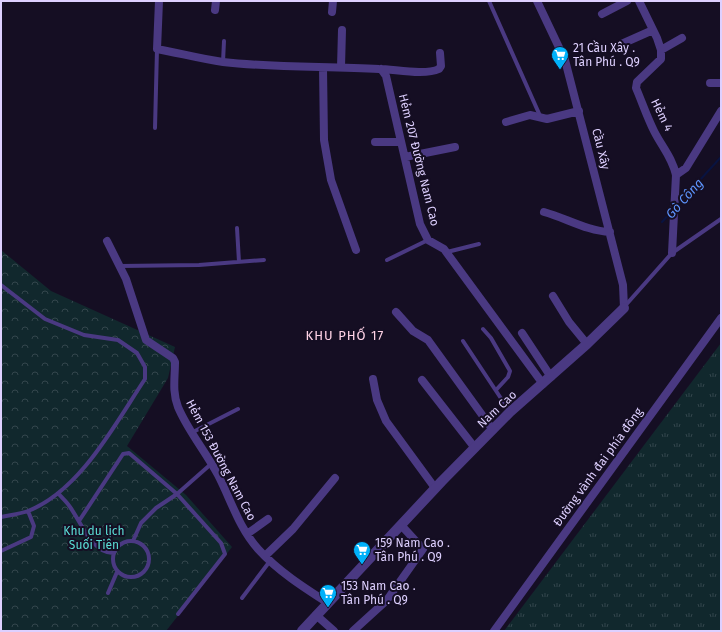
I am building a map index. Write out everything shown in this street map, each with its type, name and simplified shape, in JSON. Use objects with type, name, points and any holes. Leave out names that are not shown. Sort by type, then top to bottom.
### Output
[{"type":"street","points":[[159,1],[157,49],[223,62],[323,68],[341,67],[381,69],[397,72],[436,70],[441,66],[440,52]]},
{"type":"street","points":[[332,12],[333,1]]},
{"type":"street","name":"Cầu Xây","points":[[537,1],[565,60],[623,285],[624,308]]},
{"type":"street","points":[[602,14],[626,1]]},
{"type":"street","points":[[639,1],[661,50],[682,38]]},
{"type":"street","points":[[341,67],[342,30]]},
{"type":"street","points":[[617,46],[653,30]]},
{"type":"street","name":"Hẻm 4","points":[[661,50],[661,59],[637,82],[636,88],[655,132],[669,153],[676,175],[672,253]]},
{"type":"street","points":[[323,68],[324,140],[331,180],[356,250]]},
{"type":"street","name":"Hẻm 207 Đường Nam Cao","points":[[381,69],[386,76],[420,224],[428,240],[444,248],[543,384]]},
{"type":"street","points":[[710,83],[721,84]]},
{"type":"street","points":[[676,175],[686,168],[721,111]]},
{"type":"street","points":[[506,122],[530,115],[548,119],[579,112]]},
{"type":"street","points":[[375,142],[401,142]]},
{"type":"street","points":[[405,157],[455,147]]},
{"type":"street","points":[[544,212],[564,218],[596,231],[610,232]]},
{"type":"street","name":"Hẻm 153 Đường Nam Cao","points":[[107,241],[138,312],[146,340],[172,358],[174,362],[174,391],[178,407],[211,463],[241,526],[267,558],[296,583],[328,603]]},
{"type":"street","points":[[553,296],[569,322],[587,344]]},
{"type":"street","name":"Nam Cao","points":[[302,631],[435,488],[510,412],[551,377],[624,308]]},
{"type":"street","points":[[396,312],[413,331],[428,340],[493,430]]},
{"type":"street","name":"Đường vành đai phía đông","points":[[494,631],[721,318]]},
{"type":"street","points":[[522,333],[551,377]]},
{"type":"street","points":[[374,379],[377,400],[386,421],[435,488]]},
{"type":"street","points":[[422,380],[475,448]]},
{"type":"street","points":[[267,558],[335,478]]},
{"type":"street","points":[[247,534],[268,519]]},
{"type":"street","points":[[353,631],[386,600],[423,549],[401,524]]},
{"type":"street","points":[[316,615],[334,631]]},
{"type":"lane","points":[[489,1],[542,118]]},
{"type":"lane","points":[[223,62],[224,41]]},
{"type":"lane","points":[[155,128],[157,49]]},
{"type":"lane","name":"Nam Cao","points":[[624,308],[672,253],[721,219]]},
{"type":"lane","points":[[237,228],[239,262]]},
{"type":"lane","points":[[387,260],[428,240]]},
{"type":"lane","points":[[446,252],[479,244]]},
{"type":"lane","points":[[119,266],[199,265],[264,260]]},
{"type":"lane","points":[[1,285],[46,320],[84,335],[118,340],[137,353],[145,367],[145,379],[97,451],[66,487],[28,511],[1,517]]},
{"type":"lane","points":[[483,329],[491,338],[510,371],[508,377],[496,390]]},
{"type":"lane","points":[[463,341],[510,412]]},
{"type":"lane","points":[[193,432],[238,409]]},
{"type":"lane","points":[[79,521],[123,454],[126,452],[177,494],[221,543],[225,554],[178,614]]},
{"type":"lane","points":[[134,541],[141,523],[156,508],[177,494],[211,463]]},
{"type":"lane","points":[[58,493],[70,506],[97,547],[106,553],[113,553]]},
{"type":"lane","points":[[1,551],[31,537],[34,526],[28,511]]},
{"type":"lane","points":[[134,541],[140,543],[148,553],[149,559],[145,571],[134,578],[128,578],[117,572],[113,566],[113,553],[121,543],[134,541]]},
{"type":"lane","points":[[242,598],[267,558]]},
{"type":"lane","points":[[108,592],[117,572]]},
{"type":"green space","name":"Khu du lịch Suối Tiên","points":[[1,250],[51,291],[175,347],[168,378],[127,446],[186,495],[232,547],[166,631],[1,631]]},
{"type":"green space","points":[[721,343],[721,631],[504,631]]},
{"type":"waterway","name":"Gò Công","points":[[678,204],[721,157]]},
{"type":"waterway","name":"Gò Công","points":[[662,222],[671,212]]},
{"type":"place","name":"21 Cầu Xây . Tân Phú . Q9","points":[[560,70]]},
{"type":"place","name":"159 Nam Cao . Tân Phú . Q9","points":[[362,565]]},
{"type":"place","name":"153 Nam Cao . Tân Phú . Q9","points":[[328,608]]},
{"type":"district","name":"KHU PHỐ 17","points":[[345,335]]}]
